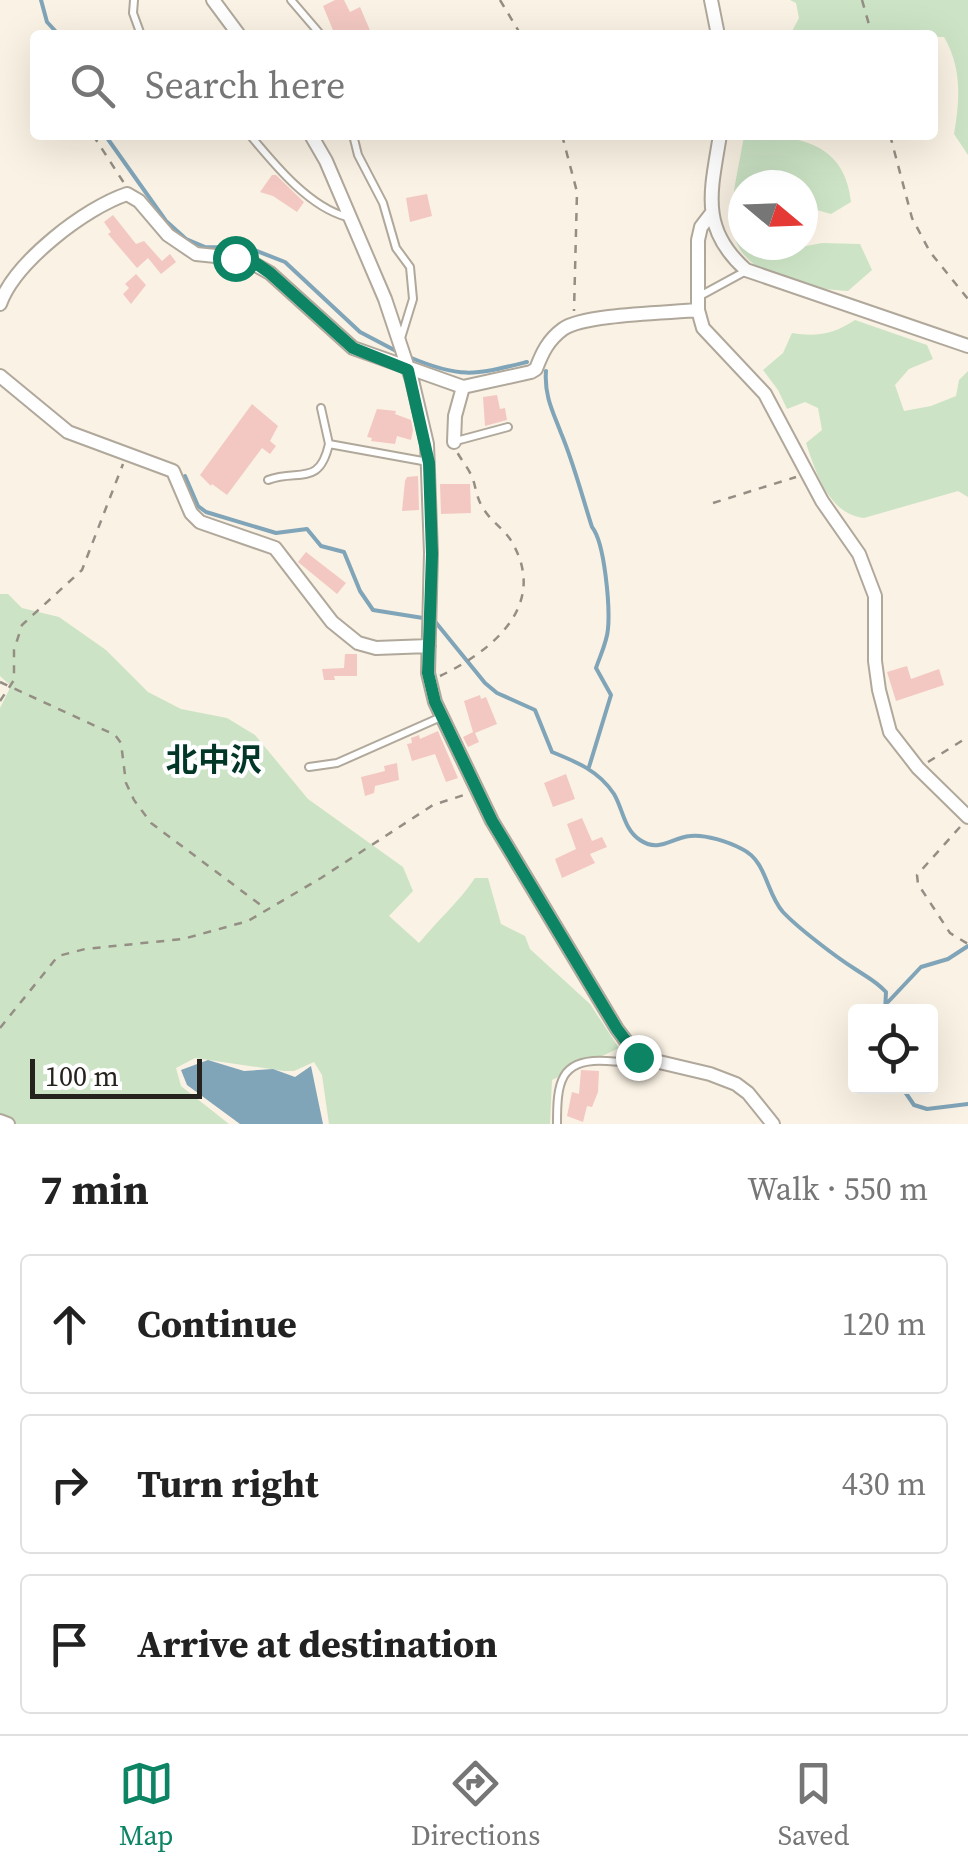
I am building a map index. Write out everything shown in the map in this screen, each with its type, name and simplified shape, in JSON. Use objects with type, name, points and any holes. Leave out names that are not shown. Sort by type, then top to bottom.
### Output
[{"type":"street","points":[[213,0],[235,30]]},
{"type":"street","points":[[711,0],[717,30]]},
{"type":"street","points":[[312,140],[385,298],[408,370],[429,463],[430,680],[441,717],[476,791],[617,1029],[638,1057],[736,1084],[773,1124]]},
{"type":"street","points":[[719,140],[711,214],[698,240],[697,304],[709,338],[765,394],[807,474],[867,572],[875,596],[875,661],[890,732],[918,768],[968,818]]},
{"type":"street","points":[[0,304],[7,285],[23,264],[109,200],[126,194],[140,201],[180,245],[196,254],[257,264],[353,348],[463,387],[531,372],[552,338],[573,323],[697,304]]},
{"type":"street","points":[[711,214],[727,252],[746,270],[968,346]]},
{"type":"street","points":[[0,376],[68,432],[173,471],[191,513],[200,522],[275,548],[332,622],[358,643],[376,648],[429,646]]},
{"type":"street","points":[[454,442],[453,428],[463,387]]},
{"type":"street","points":[[0,1121],[8,1124]]},
{"type":"lane","points":[[134,0],[133,13],[139,30]]},
{"type":"lane","points":[[291,0],[318,30]]},
{"type":"lane","points":[[255,140],[300,188],[334,214],[351,218]]},
{"type":"lane","points":[[355,140],[358,155],[383,204],[396,248],[410,267],[414,299],[399,344]]},
{"type":"lane","points":[[697,304],[746,270]]},
{"type":"lane","points":[[268,480],[274,476],[302,476],[326,460],[329,444],[321,408]]},
{"type":"lane","points":[[454,442],[508,427]]},
{"type":"lane","points":[[329,444],[429,463]]},
{"type":"lane","points":[[309,767],[337,763],[441,717]]},
{"type":"lane","points":[[557,1124],[557,1094],[570,1068],[586,1060],[628,1062],[638,1057]]},
{"type":"path","points":[[500,0],[518,30]]},
{"type":"path","points":[[862,0],[871,30]]},
{"type":"path","points":[[96,140],[124,184],[126,194]]},
{"type":"path","points":[[563,140],[577,192],[573,323]]},
{"type":"path","points":[[891,140],[912,218],[930,252],[968,299]]},
{"type":"path","points":[[430,680],[483,653],[496,642],[514,615],[523,580],[513,543],[482,507],[472,476],[454,442]]},
{"type":"path","points":[[0,701],[14,680],[14,650],[22,626],[82,570],[127,453]]},
{"type":"path","points":[[713,503],[807,474]]},
{"type":"path","points":[[0,682],[115,734],[126,783],[151,823],[268,910]]},
{"type":"path","points":[[918,768],[968,737]]},
{"type":"path","points":[[0,1028],[48,965],[68,951],[156,944],[248,921],[433,805],[476,791]]},
{"type":"path","points":[[968,818],[916,875],[950,933],[968,944]]},
{"type":"green space","points":[[790,0],[968,0],[968,155],[954,134],[958,84],[950,49],[944,37],[938,37],[938,30],[793,30],[799,18],[796,3]]},
{"type":"green space","points":[[743,140],[799,140],[828,154],[847,182],[851,202],[831,214],[818,210],[818,170],[738,170]]},
{"type":"green space","points":[[822,243],[860,244],[872,270],[848,291],[796,283],[762,270],[749,260],[818,260],[818,244]]},
{"type":"green space","points":[[855,320],[927,345],[933,359],[909,369],[895,385],[904,411],[956,396],[959,380],[968,371],[968,497],[958,491],[864,518],[842,509],[826,490],[806,443],[822,430],[818,408],[805,402],[787,409],[763,370],[783,353],[792,333],[825,333]]},
{"type":"green space","points":[[0,594],[8,594],[22,608],[59,617],[106,650],[148,692],[181,709],[227,718],[255,735],[308,799],[403,867],[413,891],[389,916],[419,943],[475,878],[488,878],[501,924],[525,936],[530,949],[590,1004],[619,1048],[552,1080],[550,1124],[329,1124],[322,1075],[314,1062],[284,1071],[195,1058],[176,1068],[181,1086],[229,1124],[0,1124],[0,708],[11,686],[0,676]]},
{"type":"water","points":[[208,1060],[244,1071],[273,1069],[295,1077],[311,1066],[323,1124],[240,1124],[187,1085],[181,1070]]},
{"type":"building","points":[[344,0],[350,12],[360,7],[370,30],[333,30],[323,6]]},
{"type":"building","points":[[272,175],[304,202],[297,212],[260,192]]},
{"type":"building","points":[[427,194],[432,216],[410,222],[406,198]]},
{"type":"building","points":[[113,215],[136,244],[144,241],[162,261],[170,254],[176,262],[161,274],[148,258],[137,268],[108,234],[111,232],[104,222]]},
{"type":"building","points":[[136,274],[146,285],[131,304],[123,294],[129,288],[125,284]]},
{"type":"building","points":[[497,395],[507,420],[485,426],[483,397]]},
{"type":"building","points":[[252,404],[278,426],[270,441],[276,446],[270,454],[262,448],[227,495],[200,475]]},
{"type":"building","points":[[377,409],[396,411],[395,414],[411,420],[411,440],[397,436],[395,444],[371,441],[367,437]]},
{"type":"building","points":[[418,476],[419,510],[402,511],[405,481],[407,477]]},
{"type":"building","points":[[440,484],[470,484],[471,513],[441,514]]},
{"type":"building","points":[[306,552],[346,583],[337,594],[298,562]]},
{"type":"building","points":[[345,654],[357,654],[357,676],[324,680],[322,669],[344,668]]},
{"type":"building","points":[[907,666],[911,679],[939,669],[944,685],[896,701],[887,672]]},
{"type":"building","points":[[480,695],[481,699],[486,697],[497,724],[475,733],[479,742],[468,747],[463,737],[473,732],[464,701]]},
{"type":"building","points":[[438,731],[458,778],[446,782],[435,754],[412,761],[407,744],[412,743],[411,738],[419,735],[420,739]]},
{"type":"building","points":[[397,763],[399,780],[375,786],[374,793],[365,796],[361,777],[385,771],[384,766]]},
{"type":"building","points":[[566,774],[575,799],[553,807],[544,783]]},
{"type":"building","points":[[582,818],[592,841],[602,837],[607,847],[590,854],[595,863],[562,878],[555,859],[576,849],[567,824]]},
{"type":"building","points":[[581,1070],[599,1071],[598,1092],[592,1107],[587,1106],[583,1122],[567,1116],[572,1092],[579,1094]]},
{"type":"waterway","points":[[41,0],[47,22],[54,30]]},
{"type":"waterway","points":[[109,140],[166,221],[186,239],[205,247],[249,248],[285,262],[360,332],[400,353]]},
{"type":"waterway","points":[[409,357],[468,373],[527,362]]},
{"type":"waterway","points":[[546,371],[550,403],[597,535],[606,576],[608,629],[596,668],[611,695],[589,767]]},
{"type":"waterway","points":[[185,476],[198,506],[206,512],[276,533],[307,529],[321,546],[344,552],[360,591],[373,610],[423,618]]},
{"type":"waterway","points":[[433,619],[485,683],[497,693],[535,710],[552,752],[602,779],[635,836],[653,845],[703,836],[750,854],[783,912],[875,982],[886,992],[885,1004]]},
{"type":"waterway","points":[[888,1002],[921,967],[948,959],[968,946]]},
{"type":"waterway","points":[[906,1094],[914,1105],[927,1109],[968,1104]]},
{"type":"district","name":"北中沢","points":[[214,760]]},
{"type":"route","points":[[235,258],[257,264],[270,273],[353,348],[408,370],[428,444],[432,554],[428,673],[435,702],[492,821],[617,1029],[638,1057]]}]
